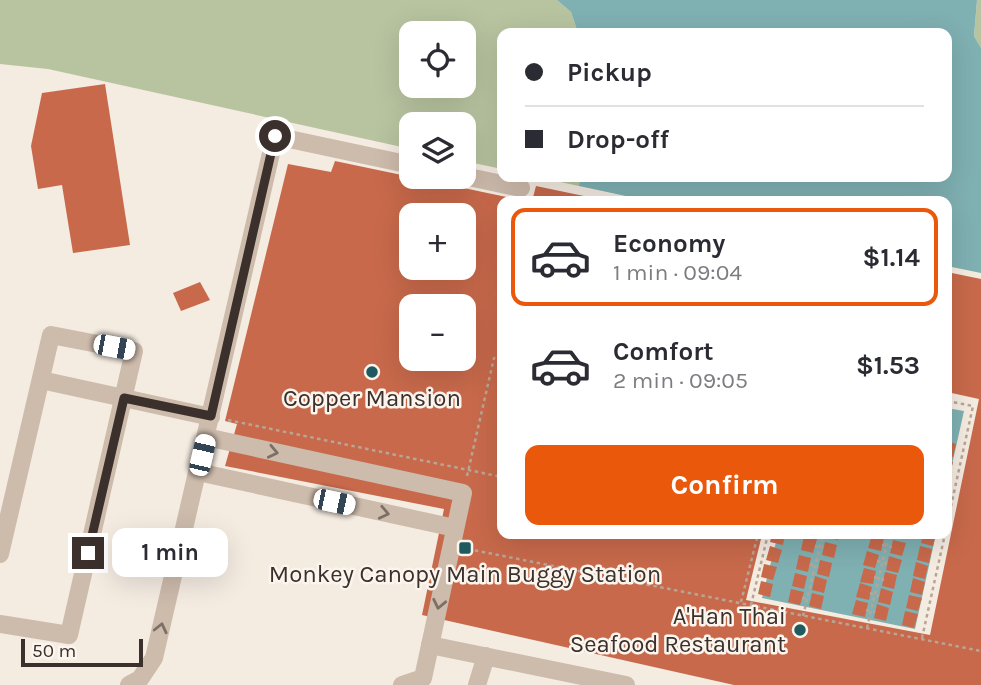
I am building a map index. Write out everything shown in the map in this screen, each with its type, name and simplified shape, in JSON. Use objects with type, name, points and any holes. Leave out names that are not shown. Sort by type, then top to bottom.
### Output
[{"type":"lane","points":[[129,685],[140,679],[154,659],[275,136],[399,162]]},
{"type":"lane","points":[[476,179],[521,188]]},
{"type":"lane","points":[[0,554],[51,335],[134,351],[69,635],[0,624]]},
{"type":"lane","points":[[41,380],[211,416]]},
{"type":"lane","points":[[206,437],[463,493],[423,678],[402,685]]},
{"type":"lane","points":[[198,472],[453,537]]},
{"type":"lane","points":[[430,645],[626,685]]},
{"type":"lane","points":[[477,685],[486,656]]},
{"type":"path","points":[[463,493],[494,358],[497,359]]},
{"type":"path","points":[[952,402],[973,406],[952,501]]},
{"type":"path","points":[[211,416],[497,476]]},
{"type":"path","points":[[453,537],[740,603],[981,651]]},
{"type":"path","points":[[740,603],[757,539]]},
{"type":"path","points":[[751,605],[767,539]]},
{"type":"path","points":[[803,615],[821,539]]},
{"type":"path","points":[[867,628],[873,612],[887,539]]},
{"type":"path","points":[[922,639],[944,539]]},
{"type":"path","points":[[884,545],[892,547]]},
{"type":"path","points":[[877,561],[888,564]]},
{"type":"path","points":[[810,564],[817,566]]},
{"type":"path","points":[[806,582],[812,583]]},
{"type":"path","points":[[802,598],[809,599]]},
{"type":"path","points":[[866,610],[873,612]]},
{"type":"green space","points":[[0,0],[557,0],[571,12],[576,28],[497,28],[497,168],[476,164],[476,112],[399,112],[399,146],[48,69],[0,64]]},
{"type":"green space","points":[[977,0],[981,0],[981,48],[974,36]]},
{"type":"green space","points":[[560,182],[579,182],[579,186]]},
{"type":"water","points":[[557,0],[977,0],[974,36],[981,48],[981,273],[952,267],[952,196],[626,196],[579,186],[579,182],[952,182],[952,28],[576,28],[571,12]]},
{"type":"water","points":[[952,409],[964,411],[952,465]]},
{"type":"water","points":[[777,539],[935,539],[915,629],[762,598]]},
{"type":"building","points":[[105,84],[130,245],[73,253],[62,185],[38,189],[31,146],[42,93]]},
{"type":"building","points":[[335,161],[399,174],[399,189],[469,189],[502,196],[497,196],[497,539],[761,539],[746,600],[930,635],[979,399],[952,393],[952,273],[981,279],[981,685],[734,685],[422,615],[444,509],[225,466],[237,424],[225,421],[288,164],[331,172]]},
{"type":"building","points":[[536,186],[584,196],[533,196]]},
{"type":"building","points":[[200,282],[210,300],[181,311],[173,293]]},
{"type":"building","points":[[952,443],[956,444],[952,457]]},
{"type":"building","points":[[771,539],[784,539],[783,545],[770,542]]},
{"type":"building","points":[[803,539],[817,539],[813,553],[801,550]]},
{"type":"building","points":[[871,539],[884,539],[881,551],[868,548]]},
{"type":"building","points":[[922,539],[935,539],[933,546],[921,543]]},
{"type":"building","points":[[893,540],[906,543],[902,556],[890,553]]},
{"type":"building","points":[[825,542],[837,545],[834,558],[822,555]]},
{"type":"building","points":[[770,546],[782,550],[778,563],[766,560]]},
{"type":"building","points":[[920,546],[932,549],[929,563],[917,560]]},
{"type":"building","points":[[867,551],[879,555],[875,568],[863,565]]},
{"type":"building","points":[[799,555],[811,558],[808,572],[796,569]]},
{"type":"building","points":[[889,556],[902,560],[898,573],[886,570]]},
{"type":"building","points":[[820,560],[832,563],[829,577],[817,574]]},
{"type":"building","points":[[916,562],[928,566],[925,579],[913,576]]},
{"type":"building","points":[[764,564],[777,567],[773,580],[761,577]]},
{"type":"building","points":[[864,568],[876,571],[873,584],[860,582]]},
{"type":"building","points":[[885,572],[897,575],[894,589],[882,586]]},
{"type":"building","points":[[795,573],[807,576],[804,589],[792,586]]},
{"type":"building","points":[[815,576],[827,580],[824,593],[812,590]]},
{"type":"building","points":[[913,578],[925,582],[922,595],[910,592]]},
{"type":"building","points":[[761,581],[773,584],[770,597],[758,594]]},
{"type":"building","points":[[860,583],[872,587],[869,600],[856,597]]},
{"type":"building","points":[[881,588],[893,592],[890,605],[878,602]]},
{"type":"building","points":[[791,589],[804,592],[800,605],[788,602]]},
{"type":"building","points":[[812,593],[824,596],[821,609],[809,606]]},
{"type":"building","points":[[909,595],[922,598],[918,611],[906,608]]},
{"type":"building","points":[[856,600],[868,603],[865,617],[852,614]]},
{"type":"building","points":[[877,604],[889,608],[886,621],[874,618]]},
{"type":"building","points":[[905,611],[918,614],[914,628],[902,625]]},
{"type":"place","name":"Copper Mansion","points":[[372,372]]},
{"type":"place","name":"Monkey Canopy Main Buggy Station","points":[[465,548]]},
{"type":"place","name":"A'Han Thai Seafood Restaurant","points":[[800,630]]},
{"type":"route","points":[[88,553],[124,398],[211,416],[275,136]]}]
